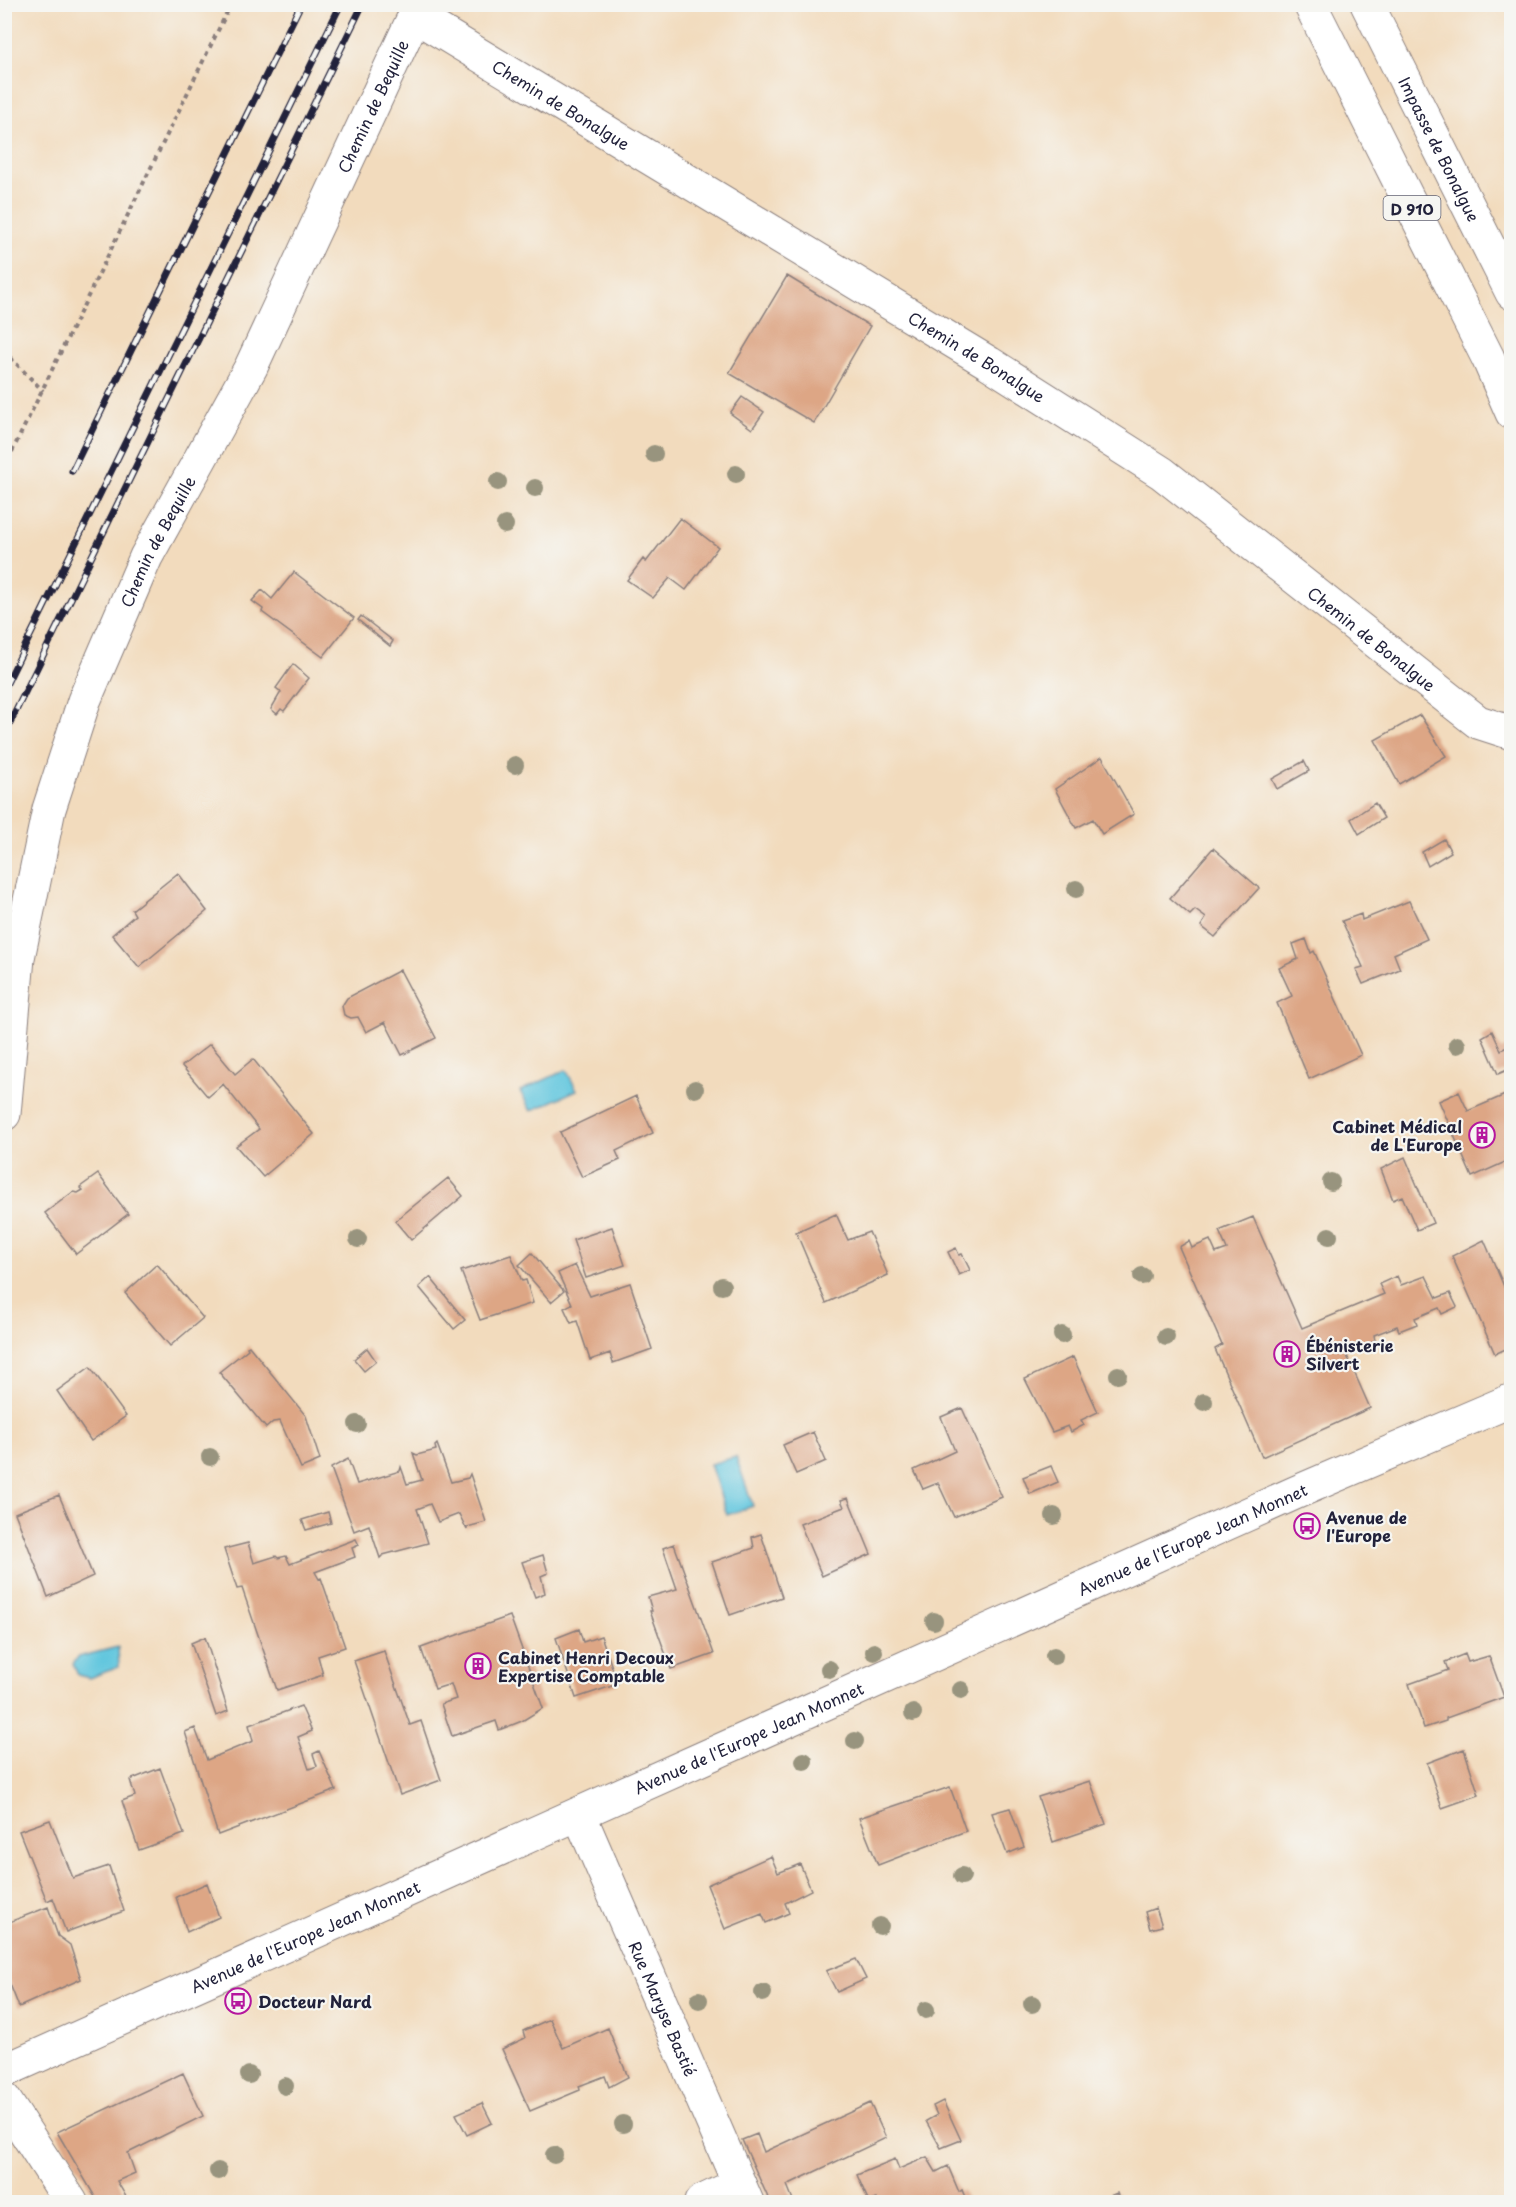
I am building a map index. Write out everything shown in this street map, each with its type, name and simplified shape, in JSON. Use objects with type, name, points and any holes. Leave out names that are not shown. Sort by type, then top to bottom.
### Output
[{"type":"street","name":"D 910","points":[[1310,4],[1488,358],[1512,413]]},
{"type":"street","name":"Impasse de Bonalgue","points":[[1367,4],[1512,293]]},
{"type":"street","name":"Chemin de Bonalgue","points":[[418,10],[989,363],[1162,473],[1478,722],[1512,733]]},
{"type":"street","name":"Chemin de Bequille","points":[[4,1113],[18,958],[49,809],[84,700],[146,557],[251,367],[418,10]]},
{"type":"street","name":"Avenue de l'Europe Jean Monnet","points":[[4,2070],[1505,1404]]},
{"type":"street","name":"Rue Maryse Bastié","points":[[579,1814],[743,2193]]},
{"type":"street","points":[[4,2098],[71,2202]]},
{"type":"street","points":[[701,2202],[743,2193]]},
{"type":"path","points":[[4,468],[231,4]]},
{"type":"path","points":[[4,351],[43,391]]},
{"type":"water","points":[[566,1070],[577,1090],[531,1111],[520,1091]]},
{"type":"water","points":[[736,1457],[753,1506],[727,1515],[710,1464]]},
{"type":"water","points":[[118,1647],[119,1667],[89,1678],[78,1675],[73,1664],[78,1657]]},
{"type":"building","points":[[787,276],[870,326],[814,423],[729,373]]},
{"type":"building","points":[[742,397],[764,412],[752,429],[730,413]]},
{"type":"building","points":[[680,518],[718,547],[686,590],[670,578],[653,598],[627,580],[643,559],[646,562]]},
{"type":"building","points":[[294,572],[354,618],[323,657],[262,612],[263,609],[252,601],[262,590],[272,599]]},
{"type":"building","points":[[361,616],[393,641],[390,646],[358,620]]},
{"type":"building","points":[[293,664],[309,678],[284,711],[281,709],[277,714],[271,709],[281,692],[276,688]]},
{"type":"building","points":[[1420,715],[1446,756],[1399,784],[1375,740]]},
{"type":"building","points":[[1102,757],[1134,814],[1102,834],[1093,819],[1076,828],[1055,789]]},
{"type":"building","points":[[1304,761],[1309,771],[1277,789],[1272,779]]},
{"type":"building","points":[[1375,803],[1384,818],[1359,834],[1351,819]]},
{"type":"building","points":[[1444,839],[1451,852],[1428,866],[1422,852]]},
{"type":"building","points":[[1213,848],[1259,888],[1215,937],[1201,926],[1206,918],[1195,910],[1190,915],[1170,898]]},
{"type":"building","points":[[178,873],[207,911],[139,967],[112,935],[135,915],[132,910]]},
{"type":"building","points":[[1409,901],[1427,939],[1394,954],[1400,969],[1363,984],[1356,969],[1363,967],[1342,921],[1361,914],[1362,920]]},
{"type":"building","points":[[1306,939],[1311,953],[1314,951],[1361,1055],[1309,1079],[1277,1003],[1292,996],[1279,968],[1298,959],[1293,944]]},
{"type":"building","points":[[400,970],[436,1038],[402,1055],[385,1022],[366,1032],[358,1017],[351,1018],[344,1015],[342,1006],[347,998]]},
{"type":"building","points":[[1492,1031],[1501,1050],[1509,1046],[1512,1052],[1512,1068],[1498,1074],[1482,1037]]},
{"type":"building","points":[[210,1044],[235,1074],[253,1059],[314,1134],[263,1177],[236,1146],[259,1129],[223,1084],[208,1097],[182,1066]]},
{"type":"building","name":"Cabinet Médical de L'Europe","points":[[1459,1092],[1468,1111],[1512,1092],[1512,1159],[1472,1177],[1439,1101]]},
{"type":"building","points":[[636,1096],[653,1133],[616,1151],[620,1160],[582,1177],[560,1132]]},
{"type":"building","points":[[1405,1157],[1433,1223],[1417,1230],[1402,1196],[1393,1200],[1381,1169]]},
{"type":"building","points":[[98,1174],[128,1214],[76,1254],[45,1213],[73,1192],[78,1193],[83,1190],[80,1187]]},
{"type":"building","points":[[448,1178],[463,1196],[411,1240],[395,1221]]},
{"type":"building","points":[[836,1214],[848,1240],[869,1232],[888,1275],[826,1303],[796,1232]]},
{"type":"building","points":[[1253,1217],[1302,1328],[1384,1294],[1379,1284],[1397,1276],[1401,1285],[1426,1276],[1437,1298],[1450,1293],[1457,1307],[1442,1314],[1439,1308],[1415,1318],[1417,1324],[1399,1331],[1397,1326],[1374,1335],[1375,1341],[1359,1348],[1357,1344],[1344,1349],[1370,1408],[1262,1457],[1215,1349],[1222,1345],[1179,1247],[1189,1241],[1192,1248],[1210,1240],[1216,1253],[1227,1249],[1219,1231]]},
{"type":"building","points":[[612,1227],[625,1265],[586,1278],[573,1240]]},
{"type":"building","points":[[1484,1240],[1512,1305],[1512,1346],[1495,1354],[1452,1256]]},
{"type":"building","points":[[956,1248],[959,1255],[962,1254],[970,1270],[959,1275],[948,1252]]},
{"type":"building","points":[[532,1253],[564,1291],[551,1302],[519,1265]]},
{"type":"building","points":[[511,1255],[522,1281],[526,1280],[533,1303],[480,1320],[461,1271]]},
{"type":"building","points":[[157,1264],[203,1318],[170,1346],[125,1293]]},
{"type":"building","points":[[575,1265],[590,1296],[630,1283],[652,1349],[613,1363],[610,1353],[590,1360],[577,1321],[571,1323],[564,1308],[572,1304],[558,1273]]},
{"type":"building","points":[[430,1277],[465,1320],[454,1329],[419,1287]]},
{"type":"building","points":[[249,1346],[306,1416],[320,1460],[301,1468],[280,1421],[273,1422],[266,1428],[219,1372]]},
{"type":"building","points":[[367,1348],[376,1361],[364,1371],[354,1359]]},
{"type":"building","points":[[1073,1357],[1098,1412],[1081,1420],[1084,1425],[1071,1432],[1068,1426],[1052,1432],[1025,1379]]},
{"type":"building","points":[[90,1367],[126,1416],[91,1441],[57,1391]]},
{"type":"building","points":[[962,1408],[1002,1497],[954,1517],[938,1483],[923,1489],[914,1470],[955,1451],[941,1417]]},
{"type":"building","points":[[813,1432],[826,1461],[796,1474],[783,1445]]},
{"type":"building","points":[[437,1444],[451,1482],[468,1478],[470,1474],[486,1522],[467,1527],[467,1530],[459,1514],[438,1522],[430,1504],[417,1509],[428,1543],[383,1555],[380,1558],[369,1525],[354,1531],[331,1468],[348,1459],[357,1484],[400,1471],[401,1467],[407,1484],[422,1480],[413,1453],[417,1455],[436,1450]]},
{"type":"building","points":[[1051,1466],[1058,1482],[1030,1494],[1023,1477]]},
{"type":"building","points":[[59,1495],[93,1576],[48,1597],[15,1513]]},
{"type":"building","points":[[848,1498],[871,1554],[822,1576],[800,1524],[844,1507],[841,1500]]},
{"type":"building","points":[[328,1512],[331,1523],[306,1530],[302,1520]]},
{"type":"building","points":[[761,1534],[782,1597],[730,1615],[712,1562],[754,1548],[752,1537]]},
{"type":"building","points":[[356,1539],[359,1545],[352,1548],[355,1557],[315,1572],[319,1579],[321,1578],[345,1647],[318,1656],[323,1675],[277,1690],[242,1588],[237,1589],[224,1549],[248,1543],[254,1563],[276,1556],[278,1558],[286,1556],[290,1564]]},
{"type":"building","points":[[674,1544],[714,1654],[671,1669],[650,1611],[652,1611],[648,1597],[677,1589],[663,1548]]},
{"type":"building","points":[[543,1555],[548,1573],[541,1576],[545,1593],[535,1597],[522,1562]]},
{"type":"building","name":"Cabinet Henri Decoux Expertise Comptable","points":[[510,1616],[543,1708],[522,1721],[499,1730],[496,1721],[452,1736],[441,1704],[456,1699],[451,1684],[435,1689],[421,1648]]},
{"type":"building","points":[[579,1629],[583,1642],[601,1636],[618,1684],[576,1698],[556,1638]]},
{"type":"building","points":[[205,1637],[228,1711],[216,1716],[191,1643]]},
{"type":"building","points":[[384,1651],[410,1725],[421,1721],[441,1780],[400,1795],[354,1661]]},
{"type":"building","points":[[1465,1654],[1468,1662],[1489,1656],[1504,1697],[1424,1728],[1409,1684],[1448,1670],[1445,1662]]},
{"type":"building","points":[[301,1706],[312,1731],[298,1737],[309,1769],[317,1766],[313,1754],[319,1751],[336,1790],[218,1835],[185,1732],[195,1728],[207,1760],[253,1741],[249,1725]]},
{"type":"building","points":[[1464,1749],[1479,1795],[1442,1808],[1427,1763]]},
{"type":"building","points":[[160,1768],[184,1834],[139,1850],[122,1801],[135,1796],[130,1780]]},
{"type":"building","points":[[1090,1781],[1106,1824],[1053,1842],[1038,1797]]},
{"type":"building","points":[[950,1787],[966,1831],[878,1865],[859,1818]]},
{"type":"building","points":[[1010,1808],[1024,1847],[1007,1854],[992,1813]]},
{"type":"building","points":[[50,1820],[73,1878],[109,1866],[124,1911],[66,1932],[53,1898],[47,1901],[19,1831]]},
{"type":"building","points":[[771,1856],[778,1873],[800,1864],[811,1890],[785,1903],[789,1913],[766,1923],[762,1914],[725,1929],[707,1885]]},
{"type":"building","points":[[207,1883],[219,1917],[187,1932],[176,1897]]},
{"type":"building","points":[[48,1907],[58,1936],[70,1945],[81,1979],[19,2007],[4,1969],[4,1924]]},
{"type":"building","points":[[1156,1908],[1162,1926],[1150,1929],[1145,1912]]},
{"type":"building","points":[[856,1959],[866,1979],[837,1992],[826,1971]]},
{"type":"building","points":[[550,2019],[563,2048],[608,2028],[628,2077],[609,2087],[605,2076],[579,2086],[580,2090],[530,2111],[502,2049],[525,2038],[523,2031]]},
{"type":"building","points":[[183,2073],[203,2116],[128,2153],[135,2173],[117,2181],[129,2202],[98,2202],[57,2132]]},
{"type":"building","points":[[943,2101],[961,2140],[941,2148],[926,2121],[937,2115],[933,2106]]},
{"type":"building","points":[[482,2103],[492,2123],[467,2135],[456,2114]]},
{"type":"building","points":[[870,2103],[886,2138],[787,2185],[793,2200],[770,2202],[742,2140],[757,2134],[764,2152]]},
{"type":"building","points":[[927,2157],[936,2172],[948,2166],[959,2192],[962,2190],[967,2202],[878,2202],[876,2199],[869,2202],[857,2175],[895,2159],[899,2169]]},
{"type":"building","points":[[1117,2193],[1121,2202],[1095,2202]]},
{"type":"railway","points":[[72,471],[301,4]]},
{"type":"railway","points":[[4,689],[341,4]]},
{"type":"railway","points":[[4,735],[363,4]]},
{"type":"place","name":"Cabinet Médical de L'Europe","points":[[1482,1135]]},
{"type":"place","name":"Ébénisterie Silvert","points":[[1287,1354]]},
{"type":"place","name":"Avenue de l'Europe","points":[[1307,1526]]},
{"type":"place","name":"Cabinet Henri Decoux Expertise Comptable","points":[[478,1666]]},
{"type":"place","name":"Docteur Nard","points":[[238,2001]]}]
